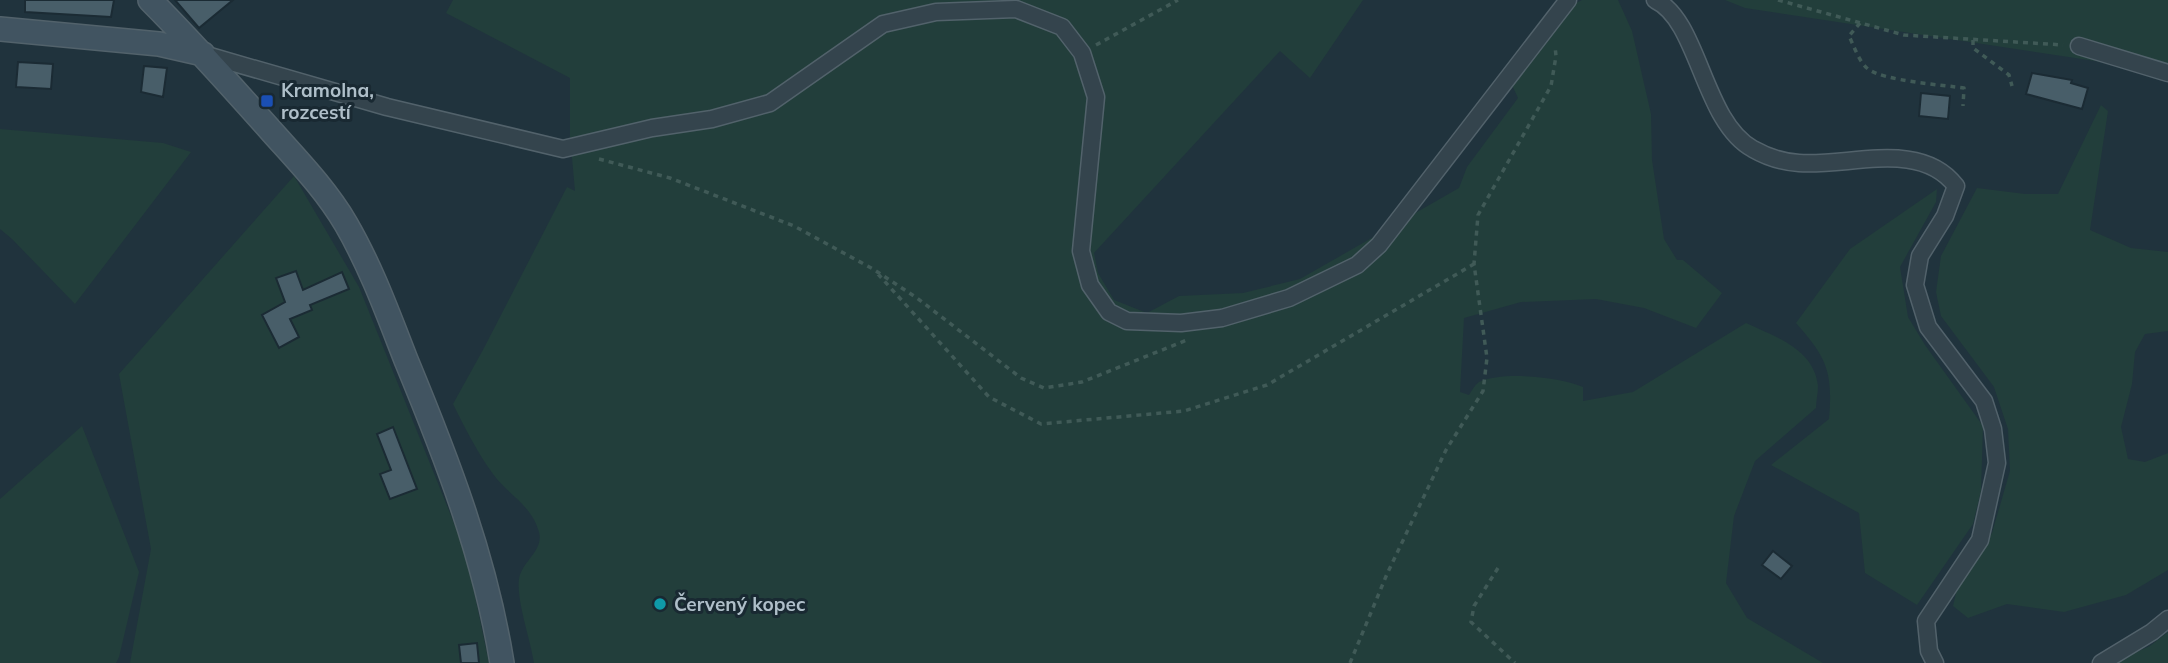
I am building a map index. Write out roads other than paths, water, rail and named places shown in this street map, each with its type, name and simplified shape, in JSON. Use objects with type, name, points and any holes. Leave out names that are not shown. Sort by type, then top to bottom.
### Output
[{"type":"street","points":[[150,0],[203,54],[315,180],[345,223],[372,276],[439,436],[479,556],[495,620],[502,663]]},
{"type":"street","points":[[0,29],[159,44],[387,107],[563,149],[652,128],[712,119],[770,103],[883,24],[936,12],[1016,9],[1062,27],[1082,53],[1096,97],[1081,251],[1090,285],[1109,312],[1127,321],[1181,323],[1222,318],[1289,298],[1357,265],[1379,245],[1568,0]]},
{"type":"street","points":[[1655,0],[1666,5],[1687,39],[1719,112],[1735,134],[1750,148],[1773,159],[1799,163],[1891,158],[1926,163],[1947,174],[1956,186],[1945,216],[1920,256],[1915,285],[1928,327],[1984,401],[1993,429],[1997,463],[1980,540],[1926,621],[1929,652],[1935,663]]},
{"type":"street","points":[[2079,46],[2168,74]]},
{"type":"street","points":[[2101,663],[2168,619]]},
{"type":"place","name":"Kramolna, rozcestí","points":[[267,101]]},
{"type":"place","name":"Červený kopec","points":[[660,604]]}]
